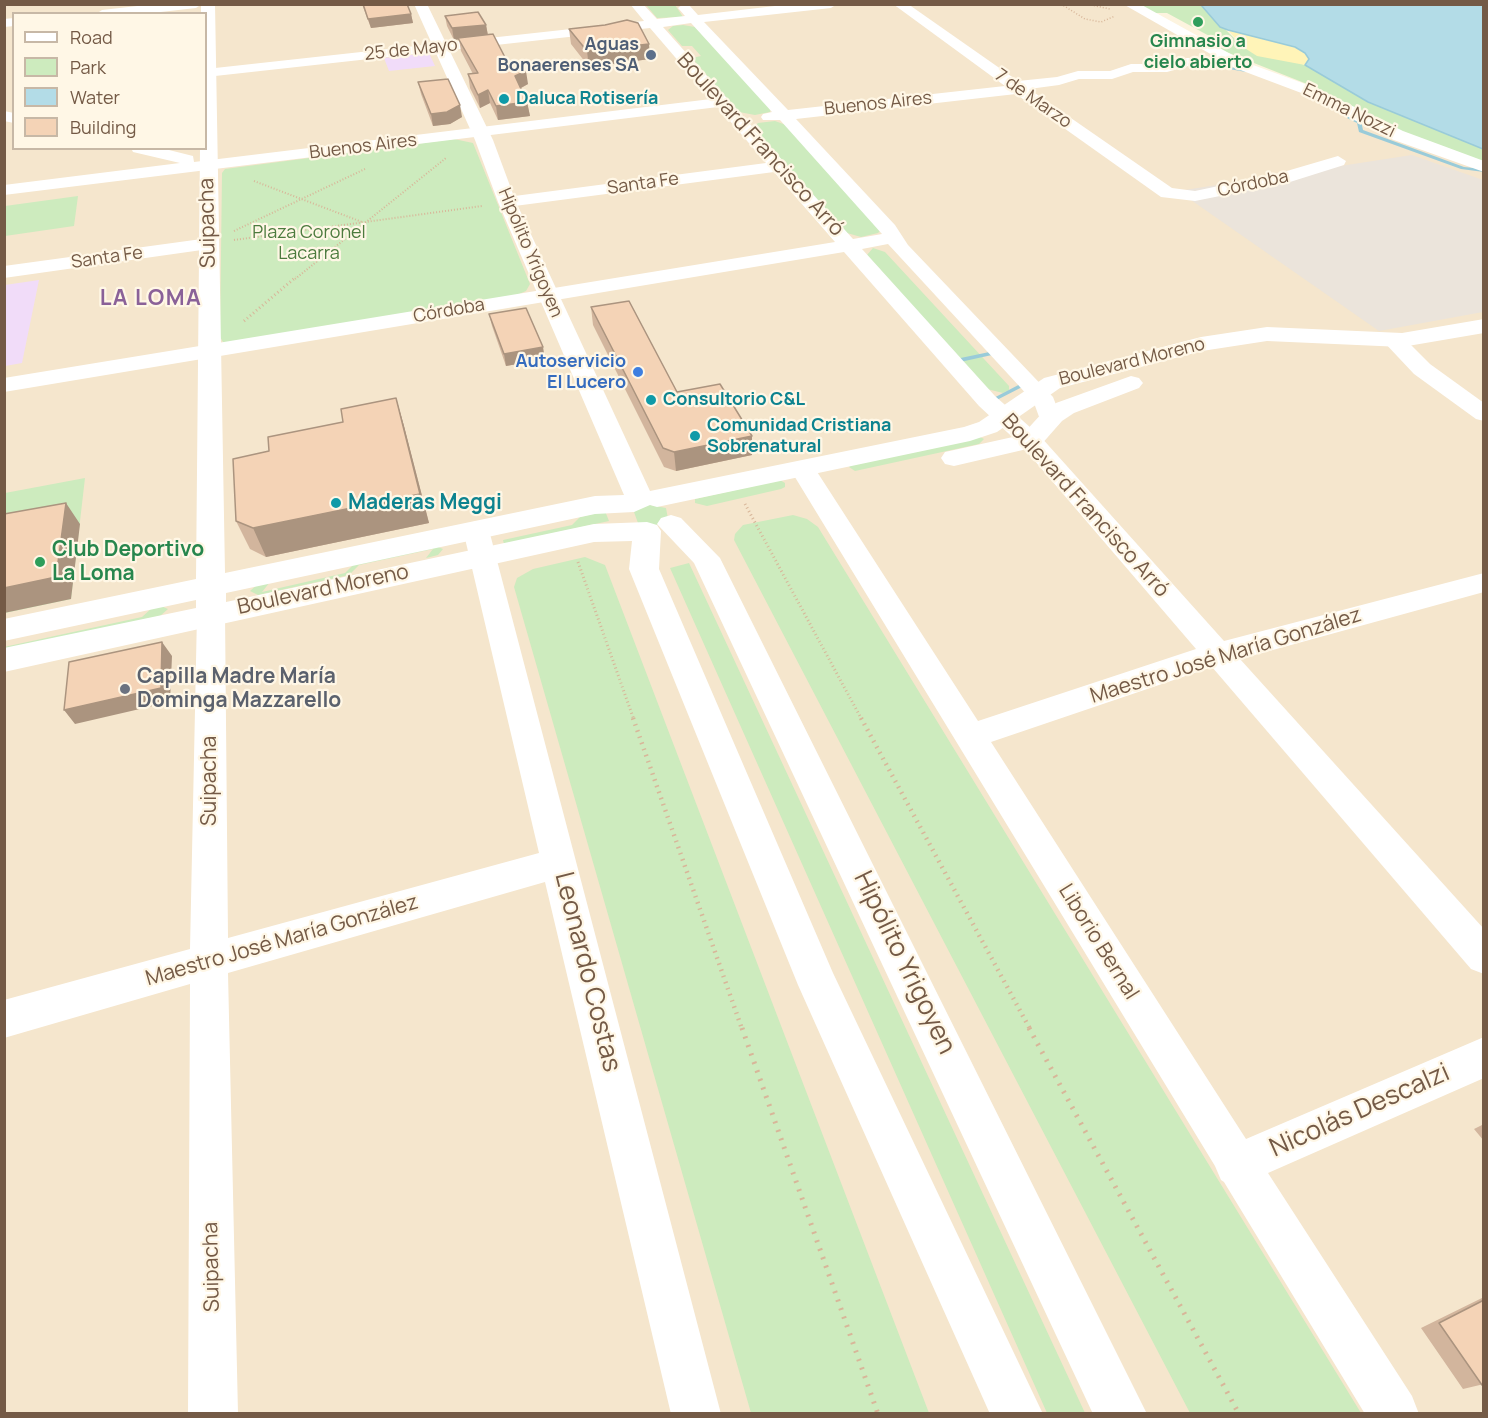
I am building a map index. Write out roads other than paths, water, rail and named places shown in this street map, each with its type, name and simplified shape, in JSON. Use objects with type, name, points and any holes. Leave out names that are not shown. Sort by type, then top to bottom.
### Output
[{"type":"main road","name":"Suipacha","points":[[207,38],[208,4]]},
{"type":"main road","name":"Hipólito Yrigoyen","points":[[420,4],[480,132],[507,202],[547,294],[652,516],[706,558],[1121,1413]]},
{"type":"main road","name":"Emma Nozzi","points":[[1124,8],[1224,57],[1310,91],[1397,135],[1484,166]]},
{"type":"main road","name":"Suipacha","points":[[207,150],[211,600]]},
{"type":"main road","name":"Boulevard Moreno","points":[[479,543],[569,538],[808,479],[1040,431],[1065,408],[1095,395],[1212,356],[1255,346],[1306,342],[1398,346],[1412,340],[1484,326]]},
{"type":"main road","name":"Boulevard Moreno","points":[[4,630],[211,600],[479,543],[595,505],[652,516],[745,503],[808,479],[988,427],[1052,383],[1168,351],[1238,337],[1301,335],[1432,352],[1484,342]]},
{"type":"main road","name":"Hipólito Yrigoyen","points":[[652,516],[644,569],[804,952],[1017,1413]]},
{"type":"main road","name":"Boulevard Moreno","points":[[4,660],[211,600]]},
{"type":"street","points":[[121,12],[196,4]]},
{"type":"street","name":"Boulevard Francisco Arró","points":[[636,4],[951,362],[1005,416],[1040,431],[1216,654],[1484,957]]},
{"type":"street","name":"Boulevard Francisco Arró","points":[[681,4],[785,115],[901,249],[1045,402],[1040,431]]},
{"type":"street","name":"25 de Mayo","points":[[207,72],[831,4]]},
{"type":"street","name":"7 de Marzo","points":[[900,4],[1167,193]]},
{"type":"street","name":"Buenos Aires","points":[[739,121],[1012,85],[1053,82],[1078,75],[1112,75],[1131,68],[1167,68],[1187,62],[1224,57]]},
{"type":"street","name":"Buenos Aires","points":[[4,190],[721,102]]},
{"type":"street","points":[[147,150],[207,165]]},
{"type":"street","name":"Córdoba","points":[[1167,193],[1195,196],[1284,178],[1338,161]]},
{"type":"street","name":"Santa Fe","points":[[507,202],[780,166]]},
{"type":"street","name":"Córdoba","points":[[4,385],[893,238]]},
{"type":"street","name":"Santa Fe","points":[[4,272],[209,244]]},
{"type":"street","points":[[1398,346],[1484,414]]},
{"type":"street","name":"Liborio Bernal","points":[[808,479],[1236,1165],[1394,1413]]},
{"type":"street","name":"Leonardo Costas","points":[[479,543],[560,862],[690,1412]]},
{"type":"street","name":"Maestro José María González","points":[[970,736],[1216,654],[1484,582]]},
{"type":"street","name":"Suipacha","points":[[211,600],[209,962],[213,1413]]},
{"type":"street","name":"Maestro José María González","points":[[4,1019],[560,862]]},
{"type":"street","name":"Nicolás Descalzi","points":[[1236,1165],[1484,1057]]},
{"type":"water","points":[[1201,5],[1483,5],[1483,149],[1368,102],[1305,65],[1309,59],[1305,53],[1295,47],[1220,27]]},
{"type":"waterway","points":[[1219,66],[1246,71]]},
{"type":"waterway","points":[[1349,117],[1359,122],[1361,131],[1463,168],[1484,171]]},
{"type":"waterway","points":[[951,362],[999,352]]},
{"type":"waterway","points":[[987,403],[1028,382]]},
{"type":"place","name":"Gimnasio a cielo abierto","points":[[1198,22]]},
{"type":"place","name":"Aguas Bonaerenses SA","points":[[651,55]]},
{"type":"place","name":"Daluca Rotisería","points":[[504,99]]},
{"type":"place","name":"Autoservicio El Lucero","points":[[638,372]]},
{"type":"place","name":"Consultorio C&L","points":[[651,400]]},
{"type":"place","name":"Comunidad Cristiana Sobrenatural","points":[[695,436]]},
{"type":"place","name":"Maderas Meggi","points":[[336,503]]},
{"type":"place","name":"Club Deportivo La Loma","points":[[40,562]]},
{"type":"place","name":"Capilla Madre María Dominga Mazzarello","points":[[125,689]]},
{"type":"district","name":"LA LOMA","points":[[151,299]]},
{"type":"park label","name":"Plaza Coronel Lacarra","points":[[309,243]]}]
